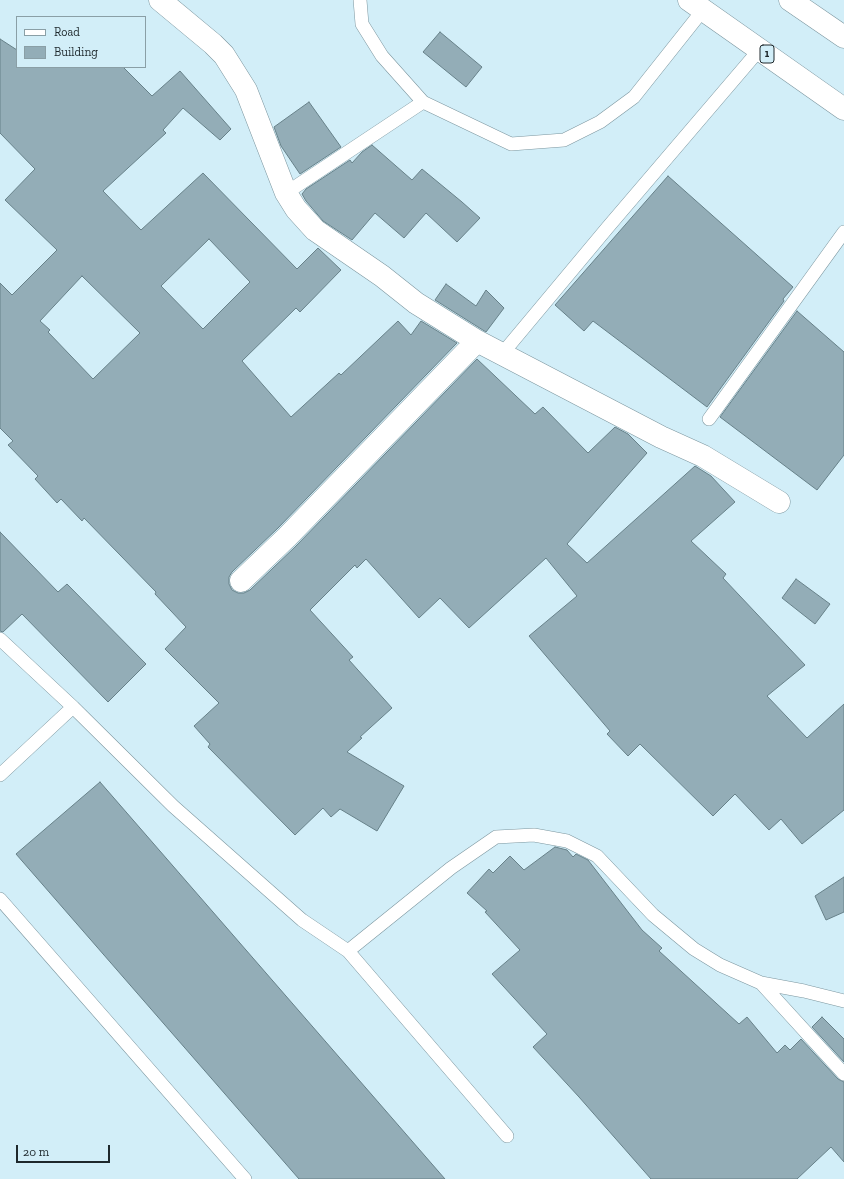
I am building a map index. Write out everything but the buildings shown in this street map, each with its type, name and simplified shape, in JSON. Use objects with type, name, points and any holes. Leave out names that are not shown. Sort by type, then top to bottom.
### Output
[{"type":"main road","points":[[160,0],[224,55],[246,90],[286,193],[296,209],[316,230],[382,276],[416,303],[477,342],[654,433],[703,456],[779,502]]},
{"type":"main road","points":[[790,0],[844,37]]},
{"type":"main road","name":"1","points":[[696,5],[844,109]]},
{"type":"main road","points":[[241,581],[287,537],[477,342]]},
{"type":"lane","points":[[360,0],[362,24],[382,56],[423,102],[511,144],[564,140],[600,122],[634,97],[696,5]]},
{"type":"lane","points":[[502,354],[602,233],[760,49]]},
{"type":"lane","points":[[286,193],[423,102]]},
{"type":"lane","points":[[709,419],[844,232]]},
{"type":"lane","points":[[0,639],[73,707],[173,806],[296,915],[348,951],[507,1136]]},
{"type":"lane","points":[[0,775],[73,707]]},
{"type":"lane","points":[[348,951],[451,868],[496,837],[534,835],[567,841],[597,856],[653,915],[694,949],[720,965],[761,983],[804,991],[844,1001]]},
{"type":"lane","points":[[0,900],[245,1179]]},
{"type":"lane","points":[[761,983],[844,1074]]}]
